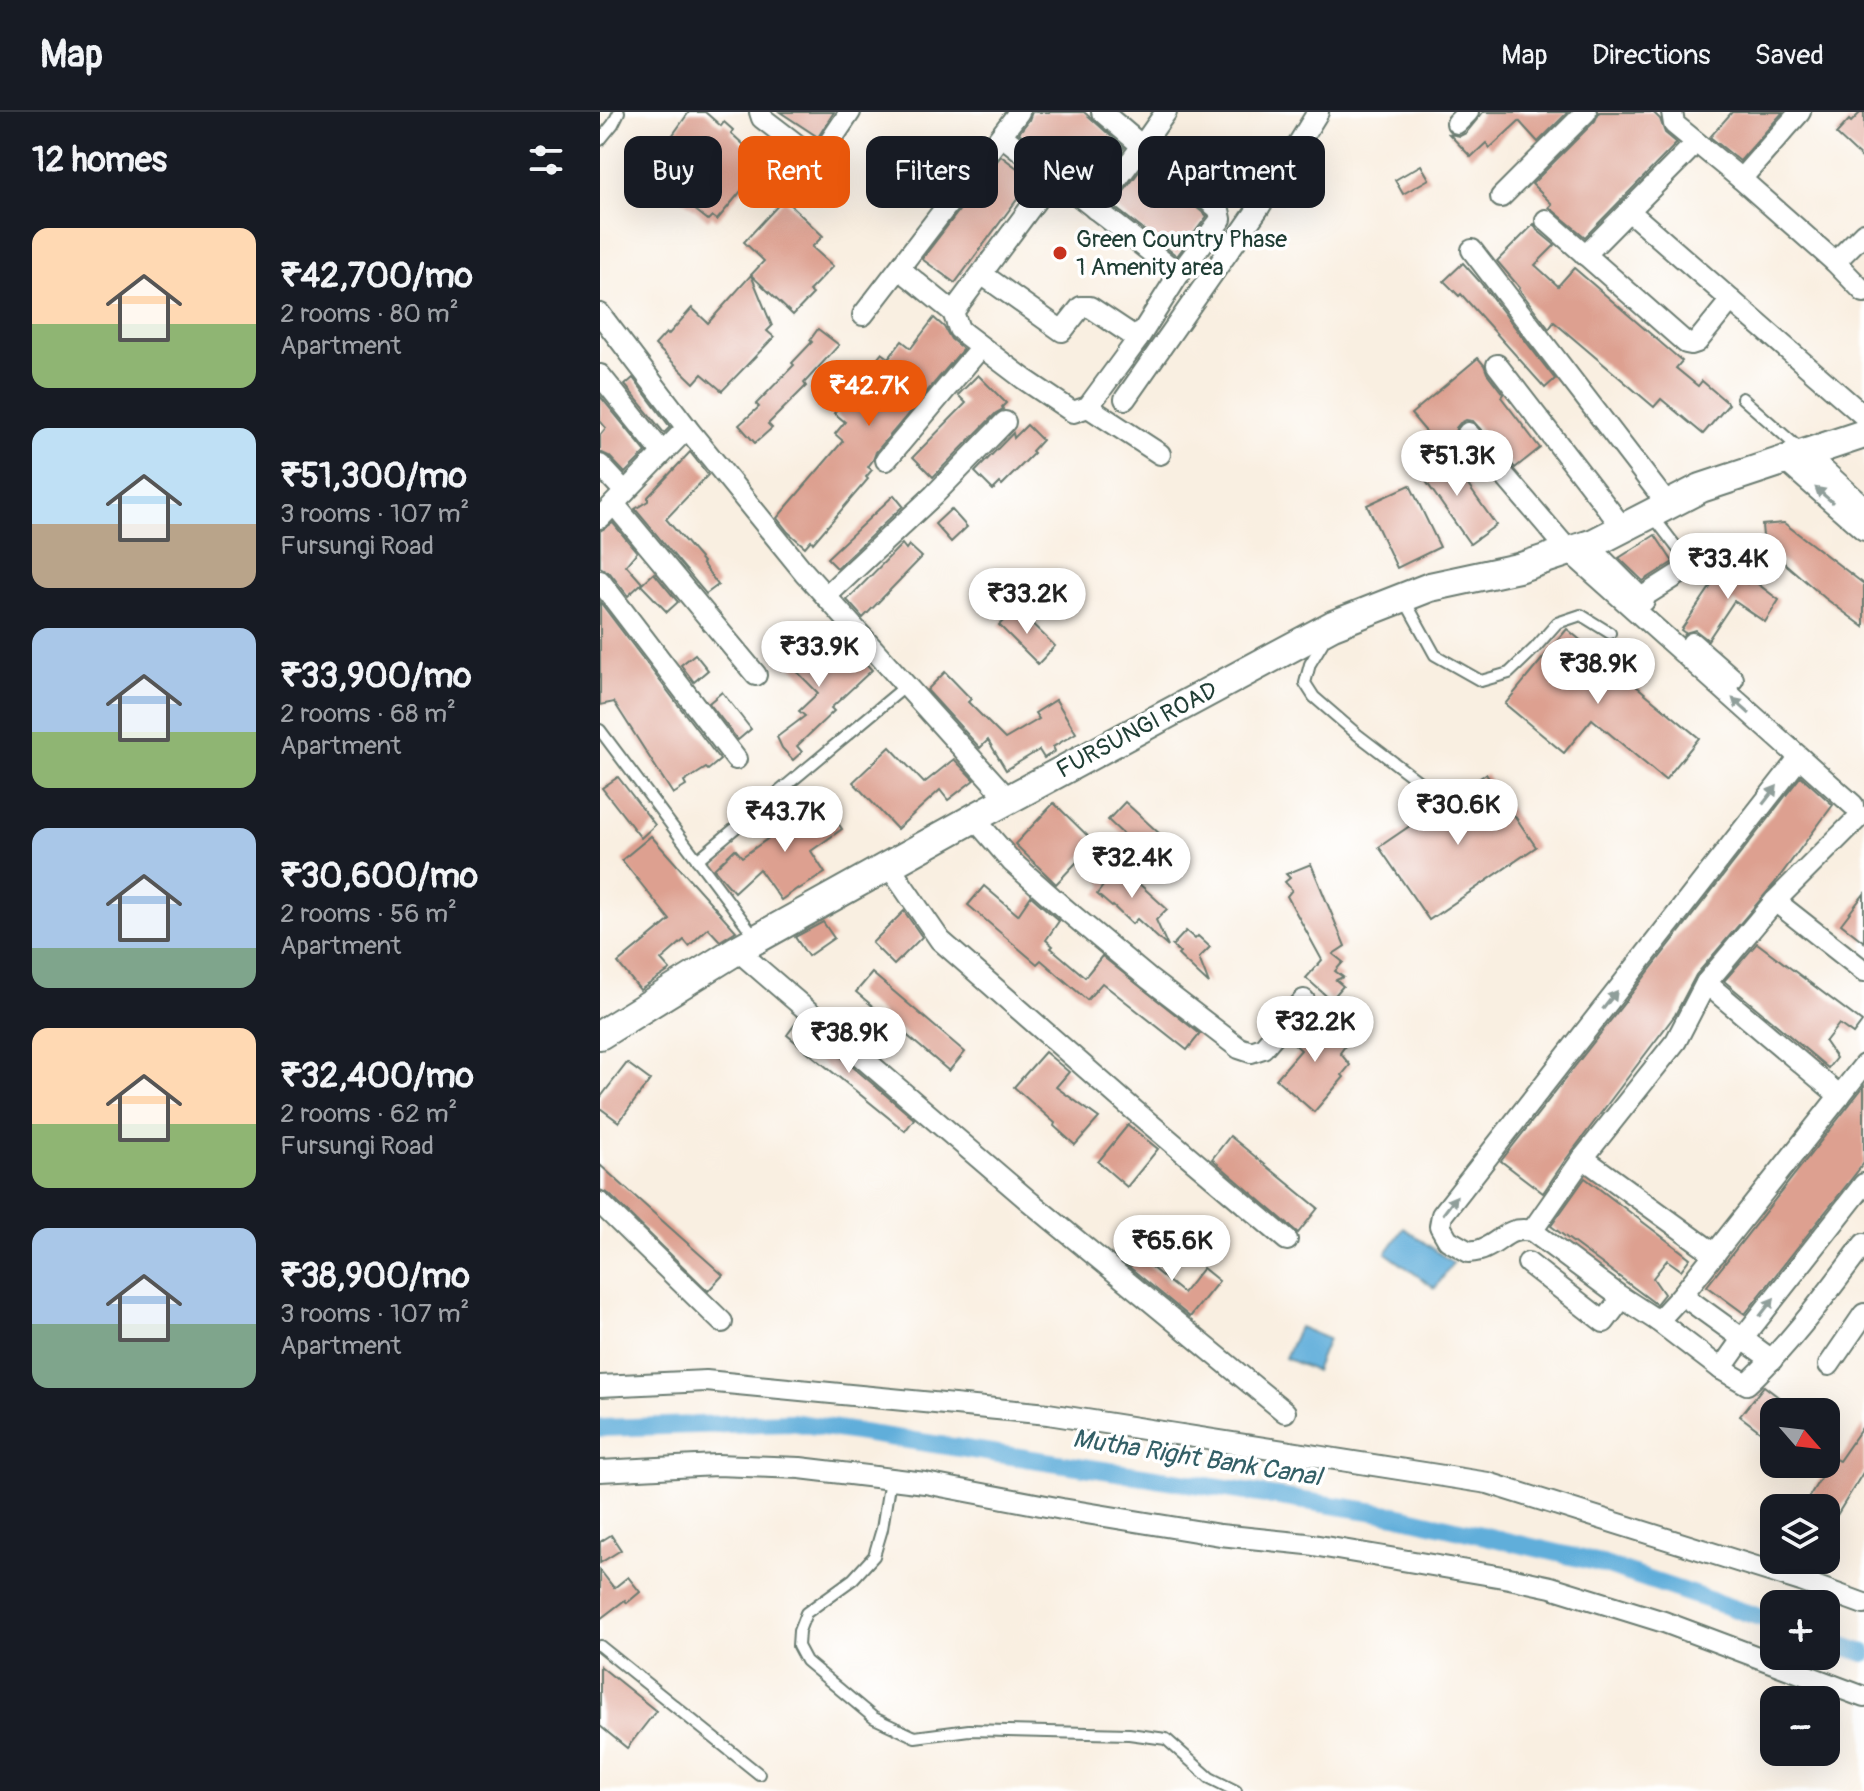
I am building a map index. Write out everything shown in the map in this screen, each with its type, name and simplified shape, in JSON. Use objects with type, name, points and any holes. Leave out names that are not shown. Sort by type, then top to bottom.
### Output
[{"type":"street","points":[[760,112],[762,118],[809,154],[817,155],[823,152],[850,112]]},
{"type":"street","points":[[863,315],[1019,112]]},
{"type":"street","points":[[1102,112],[1138,143]]},
{"type":"street","points":[[1149,136],[1166,112]]},
{"type":"street","points":[[1125,399],[1260,206],[1318,112]]},
{"type":"street","points":[[1501,197],[1586,112]]},
{"type":"street","points":[[1672,112],[1674,124],[1835,262],[1864,292]]},
{"type":"street","points":[[1741,179],[1800,112]]},
{"type":"street","points":[[1002,136],[1014,145]]},
{"type":"street","points":[[1138,151],[1095,209],[1179,274]]},
{"type":"street","points":[[1585,255],[1687,152]]},
{"type":"street","points":[[953,312],[1031,208]]},
{"type":"street","points":[[900,269],[953,312],[959,329],[981,347],[1069,411],[1080,411],[1088,407],[1138,339],[1179,274],[1218,223],[1221,215],[1216,208]]},
{"type":"street","points":[[1629,211],[1864,416]]},
{"type":"street","points":[[1546,220],[1686,343],[1697,342],[1731,300]]},
{"type":"street","points":[[1835,262],[1864,233]]},
{"type":"street","points":[[1472,250],[1659,509]]},
{"type":"street","points":[[983,275],[1062,331],[1081,307],[1086,306],[1138,339]]},
{"type":"street","points":[[600,314],[687,428],[804,572],[1009,800]]},
{"type":"street","points":[[886,460],[981,347]]},
{"type":"street","points":[[1497,365],[1623,528]]},
{"type":"street","points":[[600,375],[662,452]]},
{"type":"street","points":[[1088,407],[1160,454]]},
{"type":"street","points":[[826,596],[934,495],[1005,422]]},
{"type":"street","points":[[613,505],[687,428]]},
{"type":"street","points":[[1468,433],[1579,548],[1799,758],[1860,808],[1706,983],[1676,1041],[1583,1158],[1532,1231]]},
{"type":"street","name":"FURSUNGI ROAD","points":[[600,1035],[747,945],[974,818],[1333,625],[1430,587],[1518,568],[1579,548],[1701,488],[1864,434]]},
{"type":"street","points":[[1794,457],[1864,507]]},
{"type":"street","points":[[1794,457],[1864,530]]},
{"type":"street","points":[[600,465],[613,505],[756,675]]},
{"type":"street","points":[[1579,548],[1733,679]]},
{"type":"street","points":[[1641,598],[1681,562]]},
{"type":"street","points":[[600,581],[736,759]]},
{"type":"street","points":[[1799,758],[1442,1215],[1440,1226],[1448,1240],[1469,1252],[1484,1249],[1505,1234],[1521,1229],[1532,1231],[1721,1369],[1747,1384],[1801,1327],[1864,1244]]},
{"type":"street","points":[[974,818],[1012,862],[1065,909],[1239,1048],[1251,1052],[1263,1048],[1304,1000]]},
{"type":"street","points":[[889,866],[940,940],[1287,1240]]},
{"type":"street","points":[[1775,901],[1864,971]]},
{"type":"street","points":[[747,945],[1029,1201],[1285,1412]]},
{"type":"street","points":[[1706,983],[1840,1096]]},
{"type":"street","points":[[1658,1321],[1715,1254],[1864,1065]]},
{"type":"street","points":[[1583,1158],[1715,1254]]},
{"type":"street","points":[[1721,1369],[1864,1184]]},
{"type":"street","points":[[600,1203],[722,1322]]},
{"type":"street","points":[[1528,1263],[1604,1322],[1622,1298]]},
{"type":"street","points":[[1682,1295],[1772,1360]]},
{"type":"street","points":[[1829,1365],[1864,1314]]},
{"type":"street","points":[[600,1386],[706,1381],[1048,1414],[1488,1483],[1786,1576],[1864,1604]]},
{"type":"street","points":[[600,1471],[716,1465],[800,1468],[925,1483],[1220,1535],[1307,1544],[1523,1581],[1664,1622],[1864,1697]]},
{"type":"lane","points":[[600,140],[619,112]]},
{"type":"lane","points":[[1742,398],[1794,457]]},
{"type":"lane","points":[[1659,509],[1681,562]]},
{"type":"lane","points":[[1403,597],[1435,655],[1481,681],[1509,673],[1557,623],[1581,615],[1610,633]]},
{"type":"lane","points":[[1333,625],[1310,664],[1305,683],[1314,697],[1358,735],[1430,790]]},
{"type":"lane","points":[[697,860],[907,685]]},
{"type":"lane","points":[[600,730],[697,860],[747,945]]},
{"type":"lane","points":[[890,1479],[874,1556],[853,1579],[806,1613],[799,1631],[798,1646],[806,1661],[874,1718],[915,1737],[969,1730],[1129,1734],[1166,1739],[1210,1778],[1236,1791]]},
{"type":"lane","points":[[600,1646],[759,1774]]},
{"type":"water","points":[[1404,1228],[1453,1263],[1435,1288],[1386,1253]]},
{"type":"water","points":[[1299,1327],[1328,1339],[1315,1371],[1285,1358]]},
{"type":"building","points":[[689,112],[705,112],[721,126],[724,122],[733,130],[731,133],[738,139],[738,195],[717,220],[712,216],[708,220],[693,208],[722,208],[722,136],[672,136]]},
{"type":"building","points":[[780,112],[834,112],[816,136]]},
{"type":"building","points":[[1032,112],[1084,112],[1111,136],[1023,136],[1019,133]]},
{"type":"building","points":[[1483,112],[1568,112],[1538,142],[1519,121],[1490,148],[1486,143],[1471,157],[1449,134],[1460,136],[1466,133]]},
{"type":"building","points":[[1599,112],[1653,112],[1660,119],[1665,133],[1677,143],[1585,237],[1549,207],[1552,204],[1532,184],[1595,121]]},
{"type":"building","points":[[1732,112],[1783,112],[1740,161],[1710,137]]},
{"type":"building","points":[[1864,112],[1864,160],[1836,134]]},
{"type":"building","points":[[1001,156],[1014,166],[1014,204],[955,283],[922,259],[961,208],[998,208],[998,160]]},
{"type":"building","points":[[1421,165],[1429,179],[1403,194],[1395,180]]},
{"type":"building","points":[[1138,173],[1138,208],[1197,208],[1207,216],[1177,256],[1116,208],[1122,208],[1122,194]]},
{"type":"building","points":[[776,208],[793,208],[823,236],[812,247],[833,266],[809,291],[813,294],[793,315],[751,275],[764,261],[744,242]]},
{"type":"building","points":[[1534,224],[1555,245],[1535,265],[1558,286],[1574,268],[1682,361],[1676,368],[1698,386],[1702,381],[1729,404],[1703,434],[1661,399],[1654,407],[1554,322],[1549,329],[1497,261]]},
{"type":"building","points":[[1463,263],[1555,379],[1545,388],[1461,294],[1459,296],[1444,281]]},
{"type":"building","points":[[751,275],[772,326],[767,331],[774,337],[722,391],[702,374],[694,383],[655,345],[692,308],[708,323]]},
{"type":"building","points":[[934,318],[963,349],[876,452],[868,467],[872,470],[866,477],[868,479],[813,543],[811,540],[805,547],[777,518],[843,441],[835,434],[845,422],[834,413],[882,353],[889,358],[902,341],[911,348]]},
{"type":"building","points":[[818,329],[839,345],[804,383],[806,386],[768,424],[772,428],[755,443],[739,425],[759,407],[756,404],[794,365],[792,363],[812,342],[810,340]]},
{"type":"building","points":[[1478,358],[1503,394],[1501,397],[1540,448],[1515,468],[1473,421],[1460,423],[1455,434],[1439,447],[1411,414]]},
{"type":"building","points":[[978,375],[1006,403],[933,477],[913,457],[966,403],[958,395]]},
{"type":"building","points":[[633,378],[670,427],[664,433],[625,385]]},
{"type":"building","points":[[600,396],[646,452],[625,473],[609,456],[600,452],[600,435],[606,428],[600,421]]},
{"type":"building","points":[[1027,425],[1042,440],[1032,451],[1034,453],[993,490],[975,472],[1013,433],[1014,438]]},
{"type":"building","points":[[1444,451],[1496,525],[1470,544],[1418,470]]},
{"type":"building","points":[[690,452],[708,475],[666,519],[703,562],[718,585],[706,594],[635,509],[648,501],[648,497]]},
{"type":"building","points":[[1410,485],[1440,547],[1397,568],[1367,505]]},
{"type":"building","points":[[894,495],[903,506],[837,568],[827,558]]},
{"type":"building","points":[[951,509],[967,527],[951,542],[935,524]]},
{"type":"building","points":[[613,523],[637,552],[626,565],[642,583],[628,596],[610,573],[600,567],[600,531]]},
{"type":"building","points":[[1784,523],[1864,584],[1864,627],[1764,548],[1762,525]]},
{"type":"building","points":[[1655,535],[1673,562],[1643,581],[1619,558]]},
{"type":"building","points":[[902,544],[906,549],[909,545],[922,557],[863,618],[847,600]]},
{"type":"building","points":[[1712,561],[1747,584],[1751,579],[1779,600],[1765,622],[1734,601],[1708,640],[1695,630],[1685,633],[1681,630],[1715,580],[1704,573]]},
{"type":"building","points":[[654,573],[678,602],[667,612],[641,585]]},
{"type":"building","points":[[600,602],[720,760],[684,782],[686,786],[673,794],[614,702],[600,705]]},
{"type":"building","points":[[1016,608],[1055,646],[1038,664],[999,625]]},
{"type":"building","points":[[1567,629],[1699,738],[1665,780],[1592,719],[1564,753],[1505,704]]},
{"type":"building","points":[[801,637],[816,653],[822,647],[842,668],[857,654],[872,670],[831,708],[834,711],[797,746],[802,752],[793,760],[777,737],[805,716],[799,711],[818,693],[781,655]]},
{"type":"building","points":[[695,654],[708,670],[694,682],[681,665]]},
{"type":"building","points":[[945,672],[971,699],[968,702],[1005,739],[1039,719],[1035,713],[1056,700],[1076,733],[1053,747],[1055,751],[1044,758],[1039,750],[1006,770],[988,740],[980,748],[927,690]]},
{"type":"building","points":[[722,692],[751,729],[738,740],[709,703]]},
{"type":"building","points":[[890,747],[924,783],[954,759],[974,780],[948,800],[940,790],[897,829],[853,782]]},
{"type":"building","points":[[1486,774],[1536,847],[1429,920],[1379,847]]},
{"type":"building","points":[[1801,776],[1833,805],[1774,884],[1696,975],[1675,1015],[1543,1193],[1501,1161]]},
{"type":"building","points":[[618,777],[655,825],[641,838],[602,788]]},
{"type":"building","points":[[822,800],[842,829],[811,851],[825,873],[781,900],[759,869],[734,892],[714,869],[735,849],[742,857]]},
{"type":"building","points":[[1125,802],[1161,835],[1144,854],[1108,820]]},
{"type":"building","points":[[1054,803],[1095,843],[1056,884],[1015,844]]},
{"type":"building","points":[[651,836],[736,931],[720,941],[708,928],[689,946],[684,940],[661,960],[670,970],[640,990],[618,963],[670,920],[622,860]]},
{"type":"building","points":[[1116,863],[1167,909],[1156,920],[1168,947],[1137,919],[1132,924],[1097,894],[1103,886],[1100,880]]},
{"type":"building","points":[[1311,864],[1345,946],[1333,954],[1343,962],[1335,971],[1343,977],[1336,980],[1343,986],[1331,1000],[1306,978],[1322,960],[1287,896],[1292,890],[1285,882],[1290,878],[1286,874]]},
{"type":"building","points":[[984,886],[1018,915],[1031,896],[1059,921],[1046,940],[1053,946],[1051,948],[1085,977],[1102,956],[1200,1034],[1187,1050],[1102,983],[1087,1000],[1041,960],[1037,964],[968,905]]},
{"type":"building","points":[[1864,894],[1864,942],[1841,924]]},
{"type":"building","points":[[904,911],[922,937],[894,965],[872,943]]},
{"type":"building","points":[[823,922],[834,938],[808,956],[795,937]]},
{"type":"building","points":[[1186,931],[1195,939],[1198,936],[1210,947],[1199,958],[1209,984],[1172,946]]},
{"type":"building","points":[[1757,943],[1862,1022],[1853,1034],[1839,1024],[1825,1042],[1836,1058],[1828,1068],[1724,981]]},
{"type":"building","points":[[872,973],[965,1052],[949,1071],[856,992]]},
{"type":"building","points":[[1317,1015],[1341,1033],[1338,1039],[1345,1046],[1340,1053],[1350,1065],[1342,1075],[1344,1077],[1314,1112],[1276,1079],[1301,1050],[1292,1042]]},
{"type":"building","points":[[798,1020],[914,1119],[905,1131],[787,1035]]},
{"type":"building","points":[[1045,1052],[1069,1072],[1056,1087],[1099,1118],[1075,1145],[1014,1087]]},
{"type":"building","points":[[627,1063],[650,1080],[619,1122],[600,1108],[600,1098]]},
{"type":"building","points":[[1864,1086],[1864,1163],[1745,1314],[1707,1286]]},
{"type":"building","points":[[1128,1125],[1158,1149],[1127,1187],[1098,1162]]},
{"type":"building","points":[[1230,1136],[1318,1208],[1298,1233],[1212,1159]]},
{"type":"building","points":[[600,1165],[723,1275],[708,1291],[609,1194],[600,1190]]},
{"type":"building","points":[[1585,1178],[1690,1258],[1681,1270],[1667,1260],[1653,1278],[1664,1294],[1656,1304],[1551,1226]]},
{"type":"building","points":[[1125,1246],[1183,1293],[1203,1268],[1219,1281],[1190,1317],[1117,1257]]},
{"type":"building","points":[[1764,1386],[1780,1398],[1760,1398],[1760,1431],[1740,1416]]},
{"type":"building","points":[[1864,1425],[1864,1471],[1840,1510],[1840,1494],[1811,1494],[1821,1478],[1840,1478],[1840,1460]]},
{"type":"building","points":[[611,1535],[621,1550],[600,1563],[600,1542]]},
{"type":"building","points":[[600,1570],[614,1588],[628,1577],[640,1592],[600,1619]]},
{"type":"building","points":[[600,1666],[656,1711],[627,1748],[600,1726]]},
{"type":"waterway","name":"Mutha Right Bank Canal","points":[[600,1428],[791,1422],[1396,1515],[1596,1562],[1760,1617]]},
{"type":"waterway","name":"Mutha Right Bank Canal","points":[[1840,1645],[1864,1653]]},
{"type":"place","name":"Green Country Phase 1 Amenity area","points":[[1060,253]]}]
